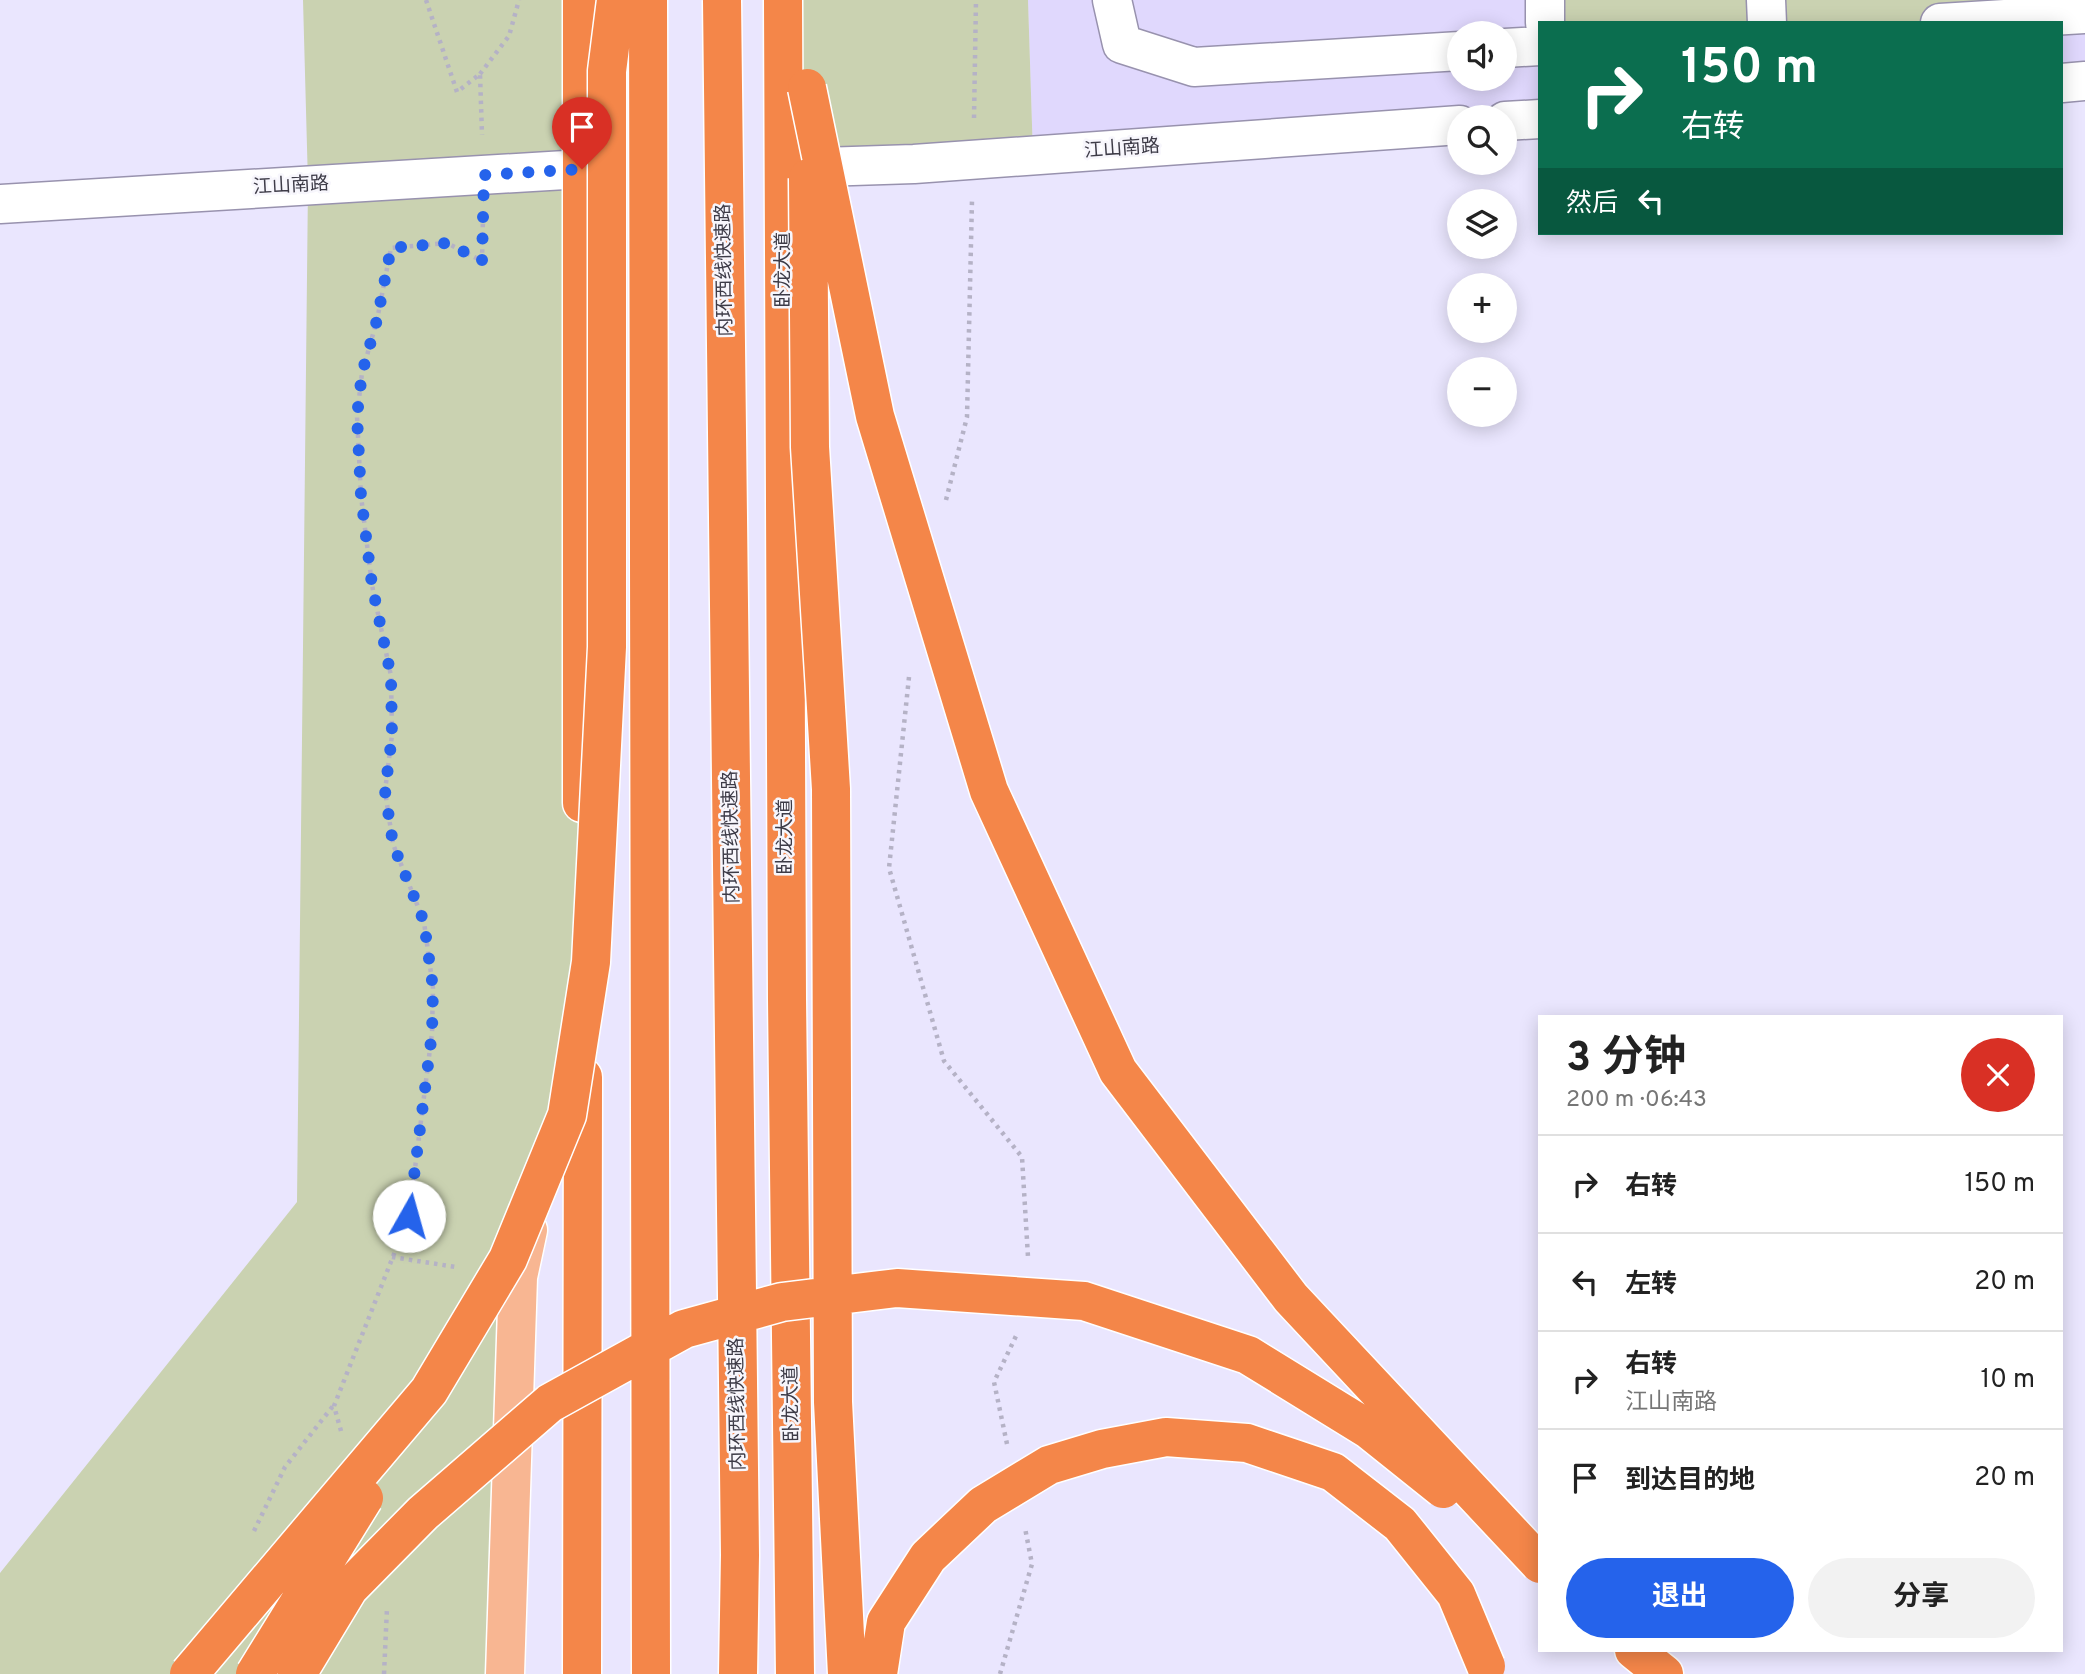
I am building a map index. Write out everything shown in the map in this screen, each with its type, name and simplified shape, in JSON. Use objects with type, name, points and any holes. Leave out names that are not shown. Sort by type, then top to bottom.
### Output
[{"type":"highway","points":[[582,0],[582,1674]]},
{"type":"highway","points":[[255,1674],[508,1259],[567,1115],[591,961],[607,647],[607,71],[616,0]]},
{"type":"highway","points":[[648,0],[651,1674]]},
{"type":"highway","name":"内环西线快速路","points":[[722,0],[740,1555],[738,1674]]},
{"type":"highway","name":"卧龙大道","points":[[783,0],[787,985],[795,1674]]},
{"type":"highway","points":[[806,0],[810,447],[831,789],[832,1402],[847,1674]]},
{"type":"highway","points":[[807,88],[875,416],[989,791],[1118,1071],[1291,1298],[1538,1564]]},
{"type":"highway","points":[[297,1674],[349,1588],[423,1513],[550,1403],[684,1329],[782,1302],[897,1288],[1084,1301],[1248,1356],[1368,1429],[1538,1564]]},
{"type":"highway","points":[[189,1674],[429,1391]]},
{"type":"highway","points":[[878,1674],[886,1622],[928,1557],[983,1505],[1049,1465],[1102,1449],[1166,1437],[1247,1443],[1333,1472],[1400,1524],[1456,1594],[1488,1674]]},
{"type":"highway","points":[[794,1592],[809,1674]]},
{"type":"highway","points":[[1636,1652],[1664,1674]]},
{"type":"main road","points":[[505,1674],[518,1277],[583,989]]},
{"type":"street","points":[[1112,0],[1122,44],[1194,67],[1447,52]]},
{"type":"street","points":[[1545,0],[1545,21]]},
{"type":"street","points":[[1766,0],[1768,21]]},
{"type":"street","points":[[1972,21],[2085,14]]},
{"type":"street","points":[[1517,47],[1538,46]]},
{"type":"street","points":[[2063,83],[2085,81]]},
{"type":"street","points":[[1517,120],[1538,119]]},
{"type":"street","name":"江山南路","points":[[783,168],[950,162],[1447,126]]},
{"type":"street","name":"江山南路","points":[[0,204],[582,169]]},
{"type":"path","points":[[426,0],[457,92],[480,74],[509,36],[519,0]]},
{"type":"path","points":[[341,1432],[334,1406],[409,1216],[432,1033],[433,999],[424,922],[393,844],[385,791],[392,736],[391,676],[372,585],[361,496],[358,405],[362,373],[377,320],[391,248],[447,243],[482,261],[484,175],[480,74]]},
{"type":"path","points":[[384,1674],[387,1603]]},
{"type":"shaded area","points":[[1028,0],[2085,0],[2085,81],[2063,83],[2063,21],[1538,21],[1538,119],[1517,118],[1517,105],[1447,105],[1447,118],[1033,156]]},
{"type":"green space","points":[[303,0],[582,0],[583,989],[518,1277],[505,1674],[0,1674],[0,1573],[297,1202],[308,184]]},
{"type":"green space","points":[[786,0],[1028,0],[1033,156],[784,168]]},
{"type":"green space","points":[[1545,0],[2085,0],[1953,21],[1545,21]]},
{"type":"route","points":[[409,1216],[432,1033],[433,988],[424,922],[393,844],[385,791],[392,736],[391,676],[372,585],[361,496],[357,416],[362,373],[377,320],[391,248],[447,243],[482,261],[484,175],[582,169]]}]
